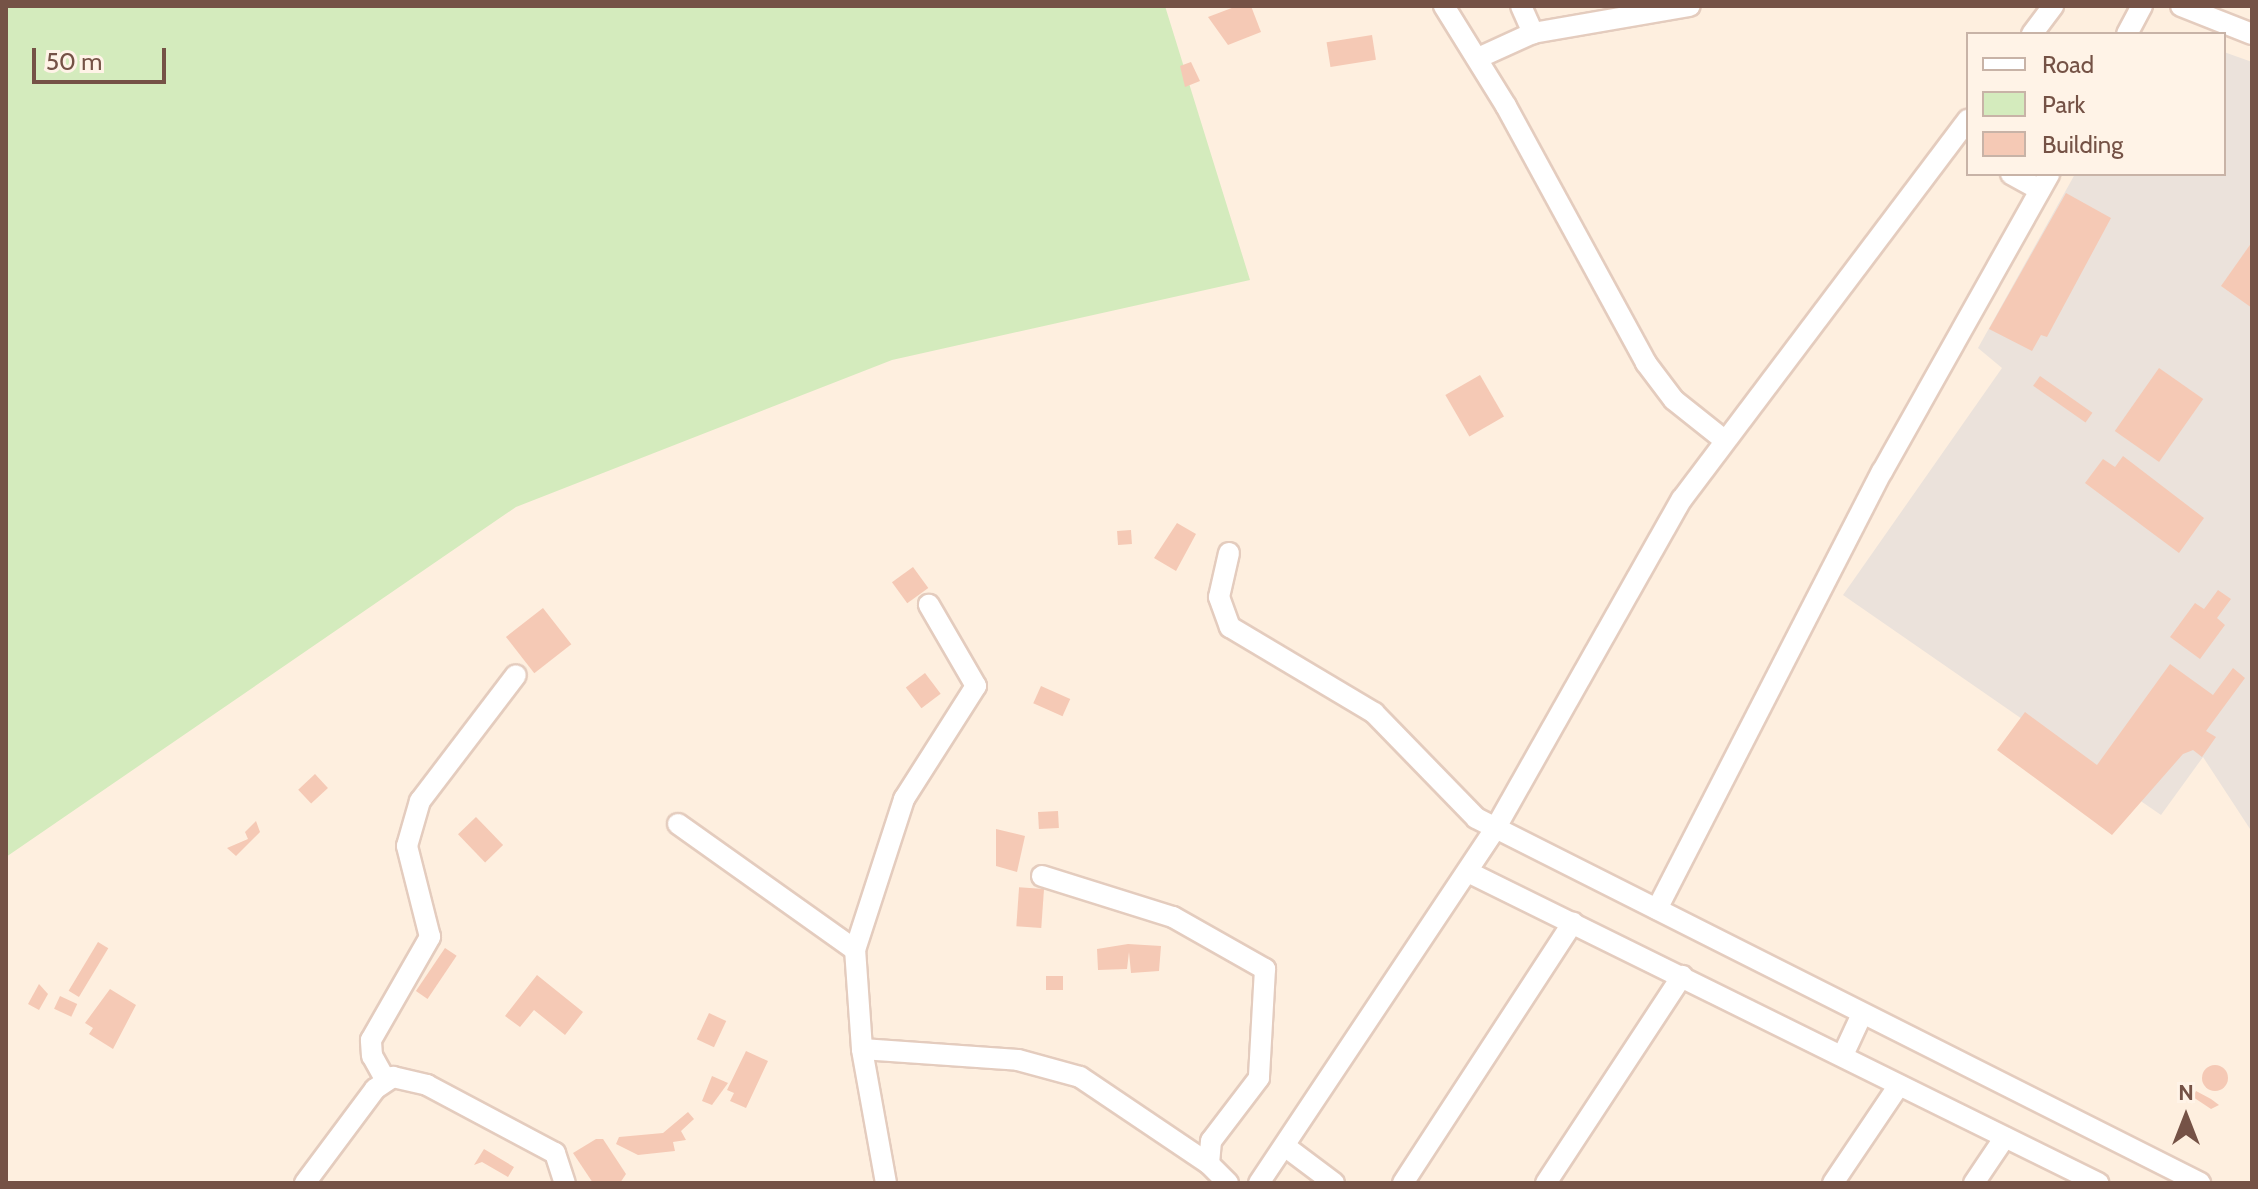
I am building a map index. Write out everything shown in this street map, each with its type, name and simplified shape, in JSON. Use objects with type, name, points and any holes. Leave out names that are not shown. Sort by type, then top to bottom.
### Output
[{"type":"street","points":[[1444,6],[1478,58],[1646,363],[1674,400],[1723,439]]},
{"type":"street","points":[[1521,6],[1533,33]]},
{"type":"street","points":[[1478,58],[1533,33],[1690,6]]},
{"type":"street","points":[[2034,32],[2053,6]]},
{"type":"street","points":[[2128,32],[2142,6]]},
{"type":"street","points":[[2181,6],[2252,34]]},
{"type":"street","points":[[1259,1183],[1286,1147],[1495,829],[1659,534],[1723,439],[1960,145]]},
{"type":"street","points":[[1657,909],[1882,472],[2044,182],[2019,176]]},
{"type":"street","points":[[1229,553],[1219,597],[1230,627],[1374,713],[1461,807],[1495,829],[2200,1183]]},
{"type":"street","points":[[886,1183],[862,1049],[855,950],[904,799],[976,686],[929,605]]},
{"type":"street","points":[[385,1079],[372,1056],[371,1040],[430,937],[407,846],[420,801],[516,675]]},
{"type":"street","points":[[678,824],[855,950]]},
{"type":"street","points":[[1468,872],[2098,1183]]},
{"type":"street","points":[[1042,876],[1173,917],[1265,969],[1259,1078],[1219,1127],[1209,1164]]},
{"type":"street","points":[[1403,1183],[1573,922]]},
{"type":"street","points":[[1546,1183],[1682,976]]},
{"type":"street","points":[[1843,1055],[1862,1014]]},
{"type":"street","points":[[862,1049],[1018,1060],[1080,1077],[1209,1164],[1228,1183]]},
{"type":"street","points":[[305,1183],[385,1079]]},
{"type":"street","points":[[385,1079],[414,1080],[555,1153],[565,1183]]},
{"type":"street","points":[[1833,1183],[1899,1085]]},
{"type":"street","points":[[1974,1183],[2005,1137]]},
{"type":"street","points":[[1286,1147],[1334,1183]]},
{"type":"shaded area","points":[[2226,53],[2252,62],[2252,832],[2203,757],[2161,815],[1843,595],[2002,368],[1978,348],[2074,176],[2226,176]]},
{"type":"green space","points":[[6,6],[1165,6],[1250,280],[892,360],[516,507],[6,857]]},
{"type":"building","points":[[1237,6],[1251,6],[1261,32],[1228,45],[1208,17]]},
{"type":"building","points":[[1372,35],[1376,60],[1330,67],[1327,42]]},
{"type":"building","points":[[1191,62],[1200,81],[1185,87],[1180,66]]},
{"type":"building","points":[[2066,193],[2111,218],[2047,337],[2041,335],[2032,351],[1989,329]]},
{"type":"building","points":[[2252,242],[2252,308],[2221,286]]},
{"type":"building","points":[[2159,368],[2203,399],[2159,462],[2115,431]]},
{"type":"building","points":[[1480,375],[1504,417],[1469,437],[1445,395]]},
{"type":"building","points":[[2040,376],[2092,413],[2086,423],[2033,386]]},
{"type":"building","points":[[2123,456],[2204,518],[2179,553],[2085,483],[2103,459],[2115,467]]},
{"type":"building","points":[[1177,523],[1196,534],[1176,571],[1154,558]]},
{"type":"building","points":[[1131,530],[1132,544],[1118,545],[1117,531]]},
{"type":"building","points":[[913,567],[928,588],[907,603],[892,582]]},
{"type":"building","points":[[2218,590],[2231,599],[2217,618],[2225,625],[2200,659],[2170,637],[2195,603],[2204,609]]},
{"type":"building","points":[[543,608],[571,644],[534,673],[506,637]]},
{"type":"building","points":[[2170,664],[2213,695],[2233,668],[2245,678],[2206,731],[2216,737],[2202,757],[2193,750],[2183,754],[2112,835],[1997,750],[2025,712],[2097,765]]},
{"type":"building","points":[[925,673],[941,694],[921,708],[906,687]]},
{"type":"building","points":[[1041,686],[1070,699],[1063,716],[1033,703]]},
{"type":"building","points":[[315,774],[328,788],[311,804],[298,790]]},
{"type":"building","points":[[1058,811],[1059,828],[1039,829],[1038,812]]},
{"type":"building","points":[[476,817],[503,845],[485,862],[458,834]]},
{"type":"building","points":[[256,821],[260,832],[236,856],[227,848],[248,839],[245,832]]},
{"type":"building","points":[[996,829],[1025,836],[1017,872],[996,866]]},
{"type":"building","points":[[1019,887],[1044,889],[1041,928],[1016,926]]},
{"type":"building","points":[[98,942],[108,948],[79,997],[69,991]]},
{"type":"building","points":[[1128,944],[1161,946],[1159,971],[1131,973],[1129,952],[1127,969],[1098,970],[1097,949]]},
{"type":"building","points":[[445,948],[457,956],[428,999],[416,991]]},
{"type":"building","points":[[537,975],[583,1012],[565,1035],[534,1010],[520,1027],[505,1016]]},
{"type":"building","points":[[1046,976],[1063,976],[1063,990],[1046,990]]},
{"type":"building","points":[[39,984],[48,994],[39,1010],[28,1004]]},
{"type":"building","points":[[110,989],[136,1005],[113,1049],[89,1034],[93,1028],[85,1023]]},
{"type":"building","points":[[60,996],[77,1004],[71,1017],[54,1009]]},
{"type":"building","points":[[709,1013],[726,1021],[714,1047],[697,1039]]},
{"type":"building","points":[[746,1051],[768,1061],[746,1108],[730,1101],[734,1093],[727,1090]]},
{"type":"building","points":[[2215,1065],[2224,1069],[2228,1078],[2224,1087],[2215,1091],[2206,1087],[2202,1078],[2206,1069]]},
{"type":"building","points":[[712,1076],[728,1083],[712,1105],[702,1101]]},
{"type":"building","points":[[2196,1091],[2219,1105],[2211,1109],[2193,1097]]},
{"type":"building","points":[[688,1112],[694,1119],[681,1131],[686,1140],[673,1142],[675,1151],[638,1155],[616,1144],[619,1137],[663,1133]]},
{"type":"building","points":[[596,1139],[603,1139],[626,1174],[620,1183],[593,1183],[573,1153]]},
{"type":"building","points":[[484,1149],[514,1167],[508,1177],[482,1162],[474,1165]]}]
